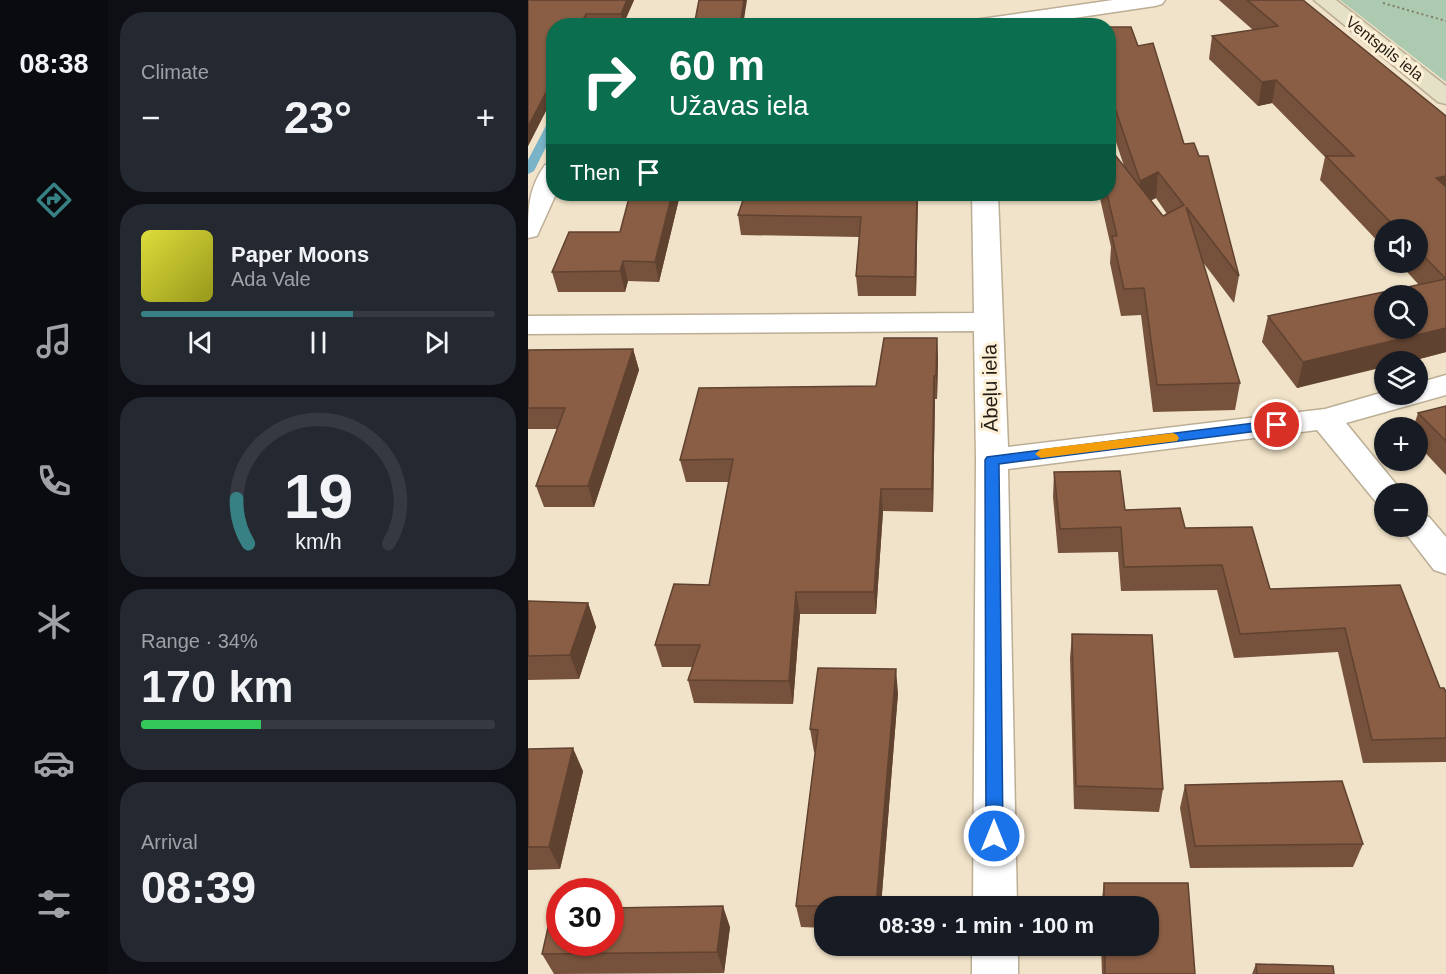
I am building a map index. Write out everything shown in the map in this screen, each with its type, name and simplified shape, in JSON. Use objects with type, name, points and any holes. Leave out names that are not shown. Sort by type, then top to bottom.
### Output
[{"type":"street","points":[[1029,18],[1155,0]]},
{"type":"street","name":"Ventspils iela","points":[[1324,0],[1446,97]]},
{"type":"street","points":[[528,230],[546,188]]},
{"type":"street","name":"Ābeļu iela","points":[[985,201],[992,460],[995,896]]},
{"type":"street","points":[[528,325],[989,322]]},
{"type":"street","points":[[1428,390],[1446,385]]},
{"type":"street","points":[[992,460],[1325,419],[1374,405]]},
{"type":"street","points":[[1325,419],[1379,483]]},
{"type":"street","points":[[1426,537],[1446,561]]},
{"type":"street","points":[[995,956],[995,974]]},
{"type":"path","points":[[1374,0],[1446,21]]},
{"type":"green space","points":[[1340,0],[1446,0],[1446,82]]},
{"type":"building","points":[[528,0],[627,0],[621,14],[586,14],[584,18],[546,18],[546,92],[528,127]]},
{"type":"building","points":[[699,0],[744,0],[741,18],[696,18]]},
{"type":"building","points":[[1247,0],[1303,0],[1446,116],[1446,176],[1436,178],[1446,187],[1446,279],[1428,260],[1428,219],[1387,219],[1326,156],[1354,156],[1276,80],[1262,82],[1212,36],[1278,26]]},
{"type":"building","points":[[1116,27],[1131,27],[1138,46],[1153,43],[1184,144],[1194,143],[1199,156],[1208,156],[1239,276],[1186,207],[1240,383],[1157,385],[1144,288],[1124,289],[1112,236],[1117,236],[1109,201],[1116,201],[1116,156],[1163,216],[1184,205],[1158,172],[1140,181],[1116,111]]},
{"type":"building","points":[[628,201],[670,201],[655,262],[623,261],[620,271],[552,272],[569,232],[620,232]]},
{"type":"building","points":[[743,201],[917,201],[915,277],[856,276],[861,217],[738,215]]},
{"type":"building","points":[[1446,279],[1446,328],[1428,332],[1428,285],[1417,285]]},
{"type":"building","points":[[1374,294],[1374,339],[1400,339],[1303,362],[1268,316]]},
{"type":"building","points":[[884,338],[937,338],[932,489],[881,489],[874,592],[796,592],[789,681],[688,680],[700,645],[655,645],[674,584],[709,585],[733,459],[680,460],[699,388],[876,386]]},
{"type":"building","points":[[633,349],[588,486],[536,486],[565,408],[528,408],[528,350]]},
{"type":"building","points":[[1446,406],[1446,441],[1428,423],[1428,417],[1422,417],[1418,413]]},
{"type":"building","points":[[1120,471],[1125,510],[1180,508],[1185,528],[1252,527],[1270,589],[1400,585],[1440,688],[1444,688],[1446,692],[1446,738],[1372,740],[1345,628],[1240,634],[1222,565],[1124,567],[1121,527],[1060,529],[1054,472]]},
{"type":"building","points":[[528,601],[588,603],[570,655],[528,656]]},
{"type":"building","points":[[1072,634],[1152,635],[1163,789],[1076,786]]},
{"type":"building","points":[[818,668],[896,669],[877,896],[814,896],[814,906],[796,906],[818,730],[810,729]]},
{"type":"building","points":[[573,748],[549,847],[528,847],[528,749]]},
{"type":"building","points":[[1342,781],[1363,844],[1195,846],[1185,785]]},
{"type":"building","points":[[1104,883],[1188,883],[1195,974],[1105,974],[1105,956],[1159,956],[1159,896],[1104,896]]},
{"type":"building","points":[[723,906],[717,952],[624,953],[624,908]]},
{"type":"building","points":[[546,936],[546,954],[542,954]]},
{"type":"building","points":[[1256,964],[1333,966],[1334,974],[1257,974]]},
{"type":"waterway","points":[[528,171],[546,136]]},
{"type":"slow traffic","points":[[1041,454],[1173,438]]},
{"type":"route","points":[[994,836],[992,460],[1277,425]]}]
